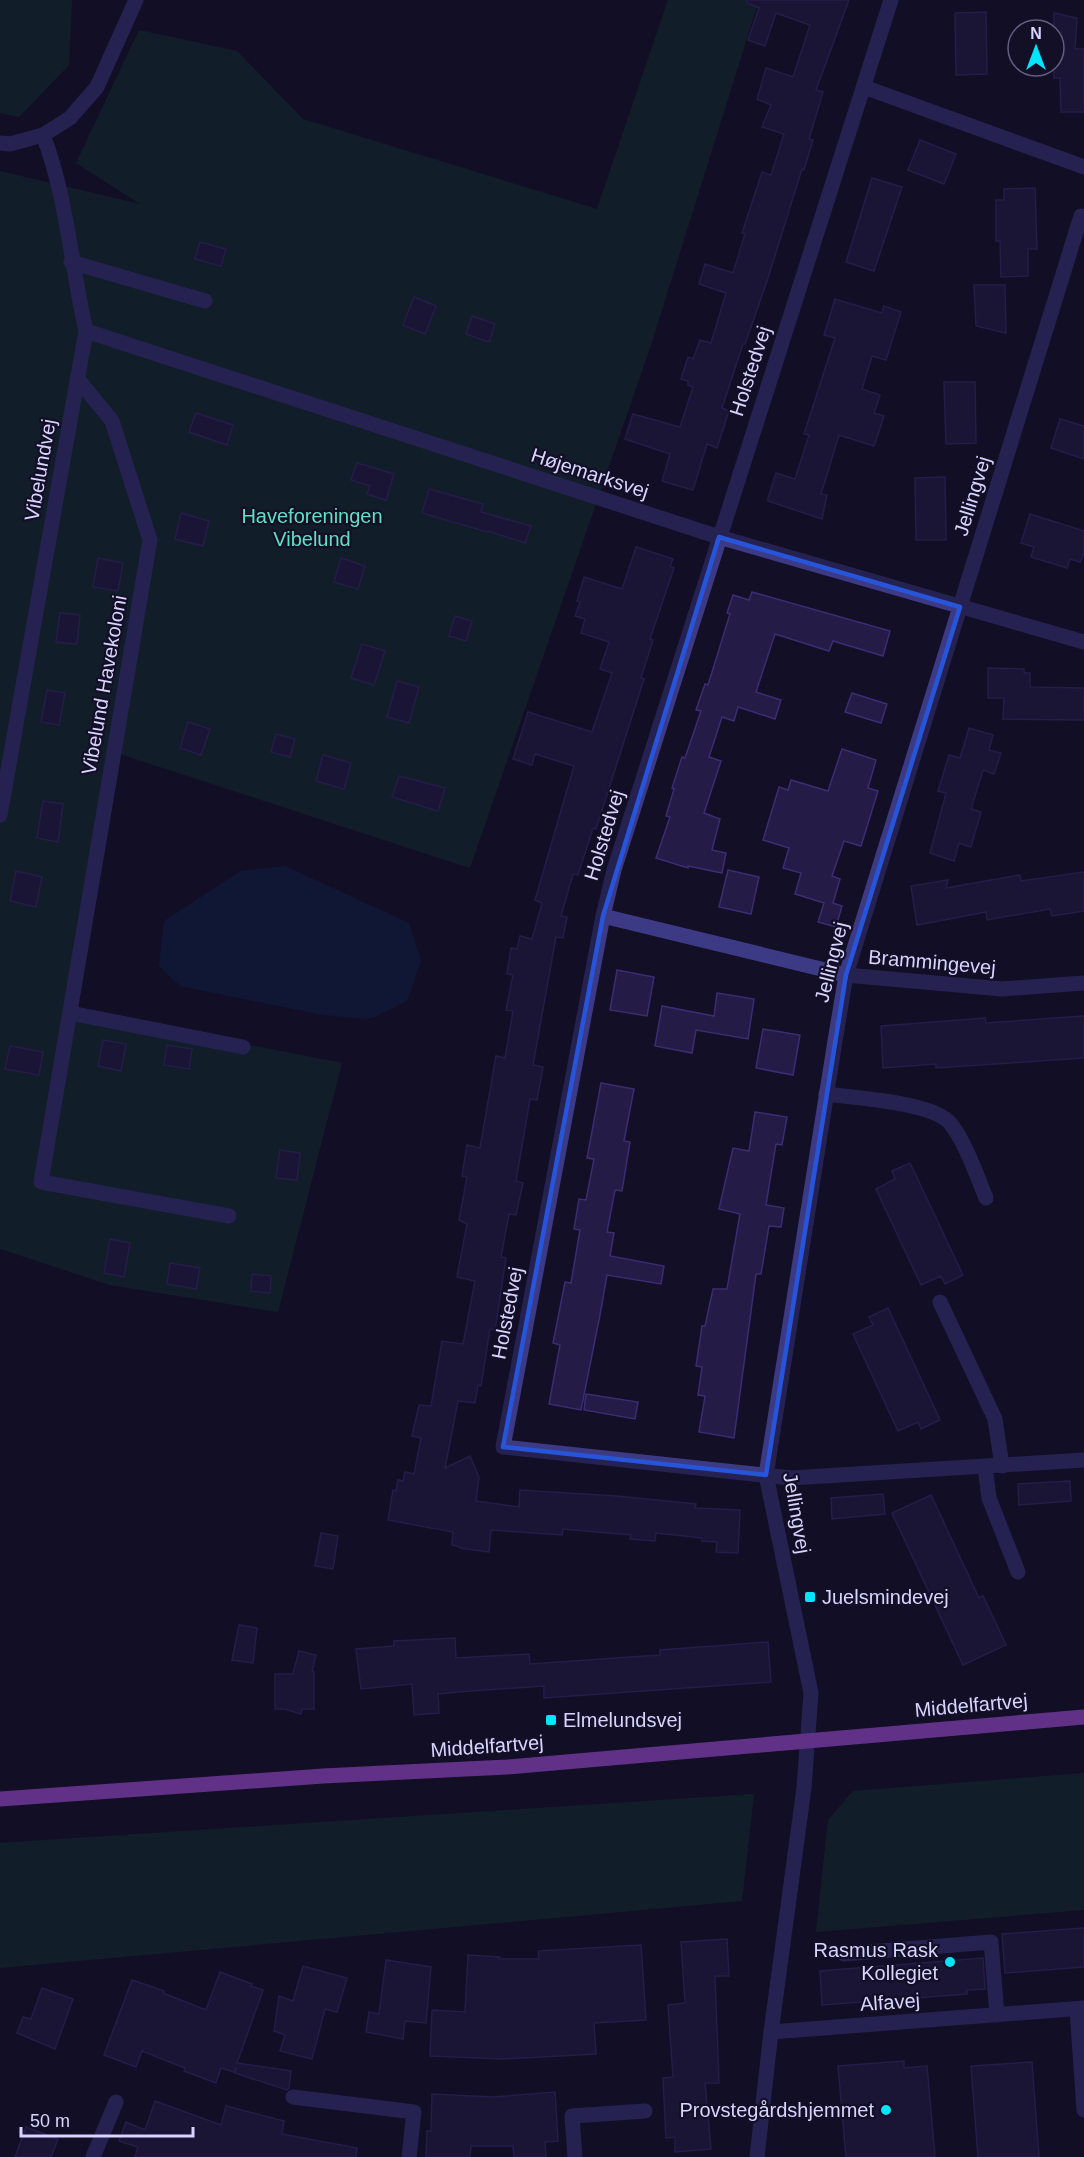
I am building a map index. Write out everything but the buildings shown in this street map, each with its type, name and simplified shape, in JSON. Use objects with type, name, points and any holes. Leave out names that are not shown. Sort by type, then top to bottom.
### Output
[{"type":"main road","name":"Middelfartvej","points":[[0,1799],[311,1777],[507,1767],[1084,1717]]},
{"type":"street","points":[[0,143],[10,144],[43,135],[69,118],[97,87],[136,0]]},
{"type":"street","name":"Holstedvej","points":[[766,1475],[503,1447],[603,916],[614,870],[891,0]]},
{"type":"street","points":[[864,87],[1084,167]]},
{"type":"street","name":"Vibelundvej","points":[[0,814],[86,331],[54,165],[43,135]]},
{"type":"street","name":"Jellingvej","points":[[808,1740],[812,1693],[766,1475],[846,975],[1081,216]]},
{"type":"street","points":[[71,262],[205,302]]},
{"type":"street","name":"Højemarksvej","points":[[86,331],[719,537],[1084,642]]},
{"type":"street","name":"Vibelund Havekoloni","points":[[77,378],[112,421],[150,540],[41,1182],[229,1216]]},
{"type":"street","name":"Brammingevej","points":[[603,916],[846,975],[1002,989],[1084,983]]},
{"type":"street","points":[[70,1013],[243,1047]]},
{"type":"street","points":[[826,1094],[912,1105],[931,1111],[949,1121],[986,1198]]},
{"type":"street","points":[[940,1302],[995,1419],[1002,1466]]},
{"type":"street","points":[[766,1475],[800,1478],[1084,1460]]},
{"type":"street","points":[[985,1467],[989,1498],[1018,1572]]},
{"type":"street","points":[[757,2157],[771,2032],[804,1788],[808,1740]]},
{"type":"street","points":[[843,1954],[991,1942],[997,2015]]},
{"type":"street","points":[[1081,2009],[1084,2110]]},
{"type":"street","name":"Alfavej","points":[[771,2032],[1081,2009]]},
{"type":"street","points":[[293,2097],[414,2112],[409,2157]]},
{"type":"street","points":[[93,2157],[116,2102]]},
{"type":"street","points":[[575,2157],[572,2116],[645,2111]]},
{"type":"highlighted area","points":[[719,537],[960,607],[846,975],[766,1475],[503,1447],[603,916]]},
{"type":"green space","points":[[0,0],[72,0],[69,65],[19,117],[0,113]]},
{"type":"green space","name":"Haveforeningen Vibelund","points":[[668,0],[759,0],[651,345],[470,868],[117,753],[75,1011],[342,1063],[278,1312],[110,1285],[0,1249],[0,171],[140,204],[76,163],[139,30],[237,51],[303,119],[597,209]]},
{"type":"green space","points":[[1084,1773],[1084,1910],[816,1932],[828,1820],[853,1791]]},
{"type":"green space","points":[[754,1794],[742,1901],[0,1968],[0,1843]]},
{"type":"water","points":[[285,866],[409,923],[421,961],[407,1001],[370,1019],[323,1015],[180,986],[159,966],[164,921],[241,871]]},
{"type":"place","name":"Juelsmindevej","points":[[810,1597]]},
{"type":"place","name":"Elmelundsvej","points":[[551,1720]]},
{"type":"place","name":"Rasmus Rask Kollegiet","points":[[950,1962]]},
{"type":"place","name":"Provstegårdshjemmet","points":[[886,2110]]}]
